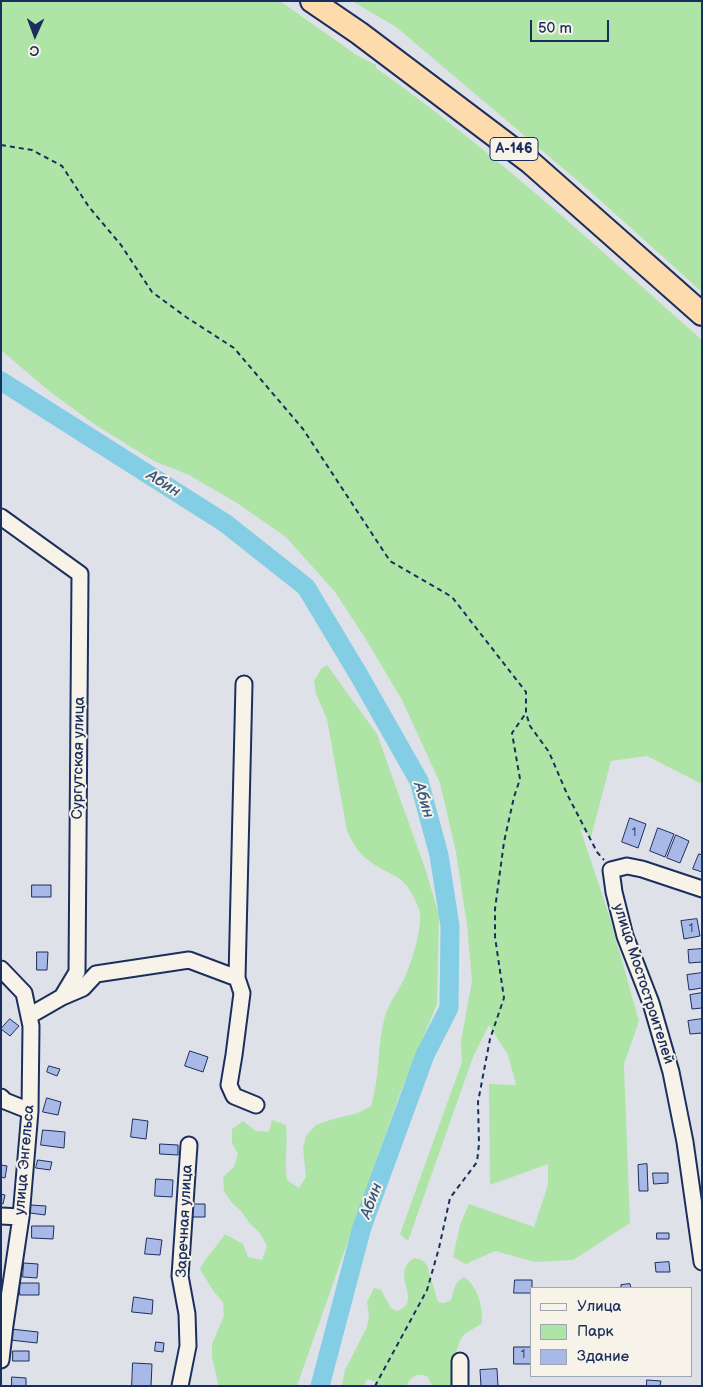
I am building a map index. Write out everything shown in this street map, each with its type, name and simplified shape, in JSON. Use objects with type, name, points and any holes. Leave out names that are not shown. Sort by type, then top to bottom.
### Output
[{"type":"highway","name":"А-146","points":[[312,1],[359,33],[530,162],[702,314]]},
{"type":"street","name":"Сургутская улица","points":[[1,517],[80,574],[77,972],[62,997],[29,1016]]},
{"type":"street","points":[[244,684],[237,978],[242,992],[229,1085],[234,1096],[256,1105]]},
{"type":"street","points":[[612,870],[627,866],[642,869],[702,889]]},
{"type":"street","name":"улица Мостостроителей","points":[[612,870],[614,892],[625,936],[651,1003],[671,1072],[685,1142],[702,1262]]},
{"type":"street","points":[[62,997],[82,988],[96,974],[189,960],[237,978]]},
{"type":"street","name":"улица Энгельса","points":[[1,968],[24,993],[31,1026],[30,1112],[21,1217],[4,1325],[1,1360]]},
{"type":"street","points":[[1,1097],[30,1112]]},
{"type":"street","name":"Заречная улица","points":[[180,1386],[188,1346],[187,1314],[180,1276],[189,1144]]},
{"type":"street","points":[[1,1216],[21,1217]]},
{"type":"street","points":[[460,1362],[460,1386]]},
{"type":"path","points":[[1,145],[32,150],[62,166],[89,207],[121,245],[152,292],[186,318],[234,348],[303,429],[390,561],[452,597],[526,692],[526,714],[530,726],[549,752],[567,794],[597,852],[612,870]]},
{"type":"path","points":[[375,1386],[428,1290],[440,1248],[450,1198],[477,1162],[479,1144],[478,1102],[490,1039],[504,998],[495,937],[494,909],[504,842],[520,778],[512,733],[526,714]]},
{"type":"green space","points":[[1,1],[280,1],[358,56],[376,65],[376,68],[461,132],[583,234],[702,340],[702,784],[647,756],[611,761],[591,837],[580,828],[609,915],[639,1021],[624,1064],[630,1223],[573,1260],[535,1262],[495,1251],[466,1264],[453,1257],[460,1225],[469,1204],[534,1227],[548,1185],[548,1164],[490,1185],[489,1084],[516,1085],[508,1055],[489,1025],[473,1057],[408,1241],[400,1234],[462,1062],[461,1041],[472,981],[467,925],[456,852],[440,783],[402,700],[365,638],[335,592],[286,537],[237,503],[189,475],[154,461],[97,426],[49,391],[1,350]]},
{"type":"green space","points":[[352,1],[702,1],[702,292],[591,192],[396,27]]},
{"type":"green space","points":[[327,665],[377,734],[426,871],[439,915],[437,1004],[399,1096],[297,1386],[217,1386],[212,1357],[212,1344],[224,1316],[223,1302],[214,1292],[200,1269],[225,1234],[243,1244],[248,1257],[262,1260],[267,1246],[260,1233],[232,1203],[224,1191],[223,1177],[234,1167],[238,1154],[232,1143],[232,1129],[243,1121],[256,1131],[269,1132],[272,1120],[286,1125],[287,1180],[299,1188],[306,1177],[303,1148],[306,1136],[316,1125],[358,1113],[371,1106],[376,1084],[382,1027],[389,1006],[407,973],[419,928],[420,913],[415,899],[407,886],[365,857],[357,849],[347,831],[327,719],[316,694],[314,681],[321,669]]},
{"type":"green space","points":[[414,1258],[422,1260],[427,1265],[438,1302],[444,1303],[451,1300],[456,1284],[464,1277],[473,1286],[479,1298],[482,1323],[465,1334],[461,1339],[455,1358],[452,1386],[432,1386],[428,1377],[418,1375],[413,1377],[406,1386],[376,1386],[374,1381],[367,1379],[364,1386],[342,1386],[345,1370],[367,1327],[369,1315],[367,1302],[374,1288],[381,1290],[391,1308],[397,1311],[405,1307],[408,1301],[408,1294],[404,1272],[407,1265]]},
{"type":"building","points":[[630,818],[646,824],[638,848],[622,842]]},
{"type":"building","points":[[658,828],[674,834],[665,857],[650,851]]},
{"type":"building","points":[[676,835],[689,841],[680,863],[667,858]]},
{"type":"building","points":[[699,854],[702,855],[702,872],[693,869]]},
{"type":"building","points":[[32,885],[51,885],[51,897],[32,897]]},
{"type":"building","points":[[697,919],[700,936],[684,939],[681,921]]},
{"type":"building","points":[[702,949],[702,962],[689,963],[688,950]]},
{"type":"building","points":[[37,952],[48,952],[47,970],[37,970]]},
{"type":"building","points":[[702,973],[702,988],[689,990],[687,975]]},
{"type":"building","points":[[702,993],[702,1008],[692,1009],[690,995]]},
{"type":"building","points":[[10,1019],[19,1026],[10,1036],[1,1029]]},
{"type":"building","points":[[702,1019],[702,1033],[690,1034],[688,1021]]},
{"type":"building","points":[[190,1051],[208,1057],[203,1072],[185,1066]]},
{"type":"building","points":[[49,1066],[60,1069],[57,1076],[47,1072]]},
{"type":"building","points":[[47,1098],[61,1102],[58,1115],[43,1112]]},
{"type":"building","points":[[133,1119],[148,1121],[146,1139],[131,1137]]},
{"type":"building","points":[[43,1130],[65,1132],[64,1148],[41,1145]]},
{"type":"building","points":[[160,1144],[178,1145],[178,1155],[160,1154]]},
{"type":"building","points":[[38,1160],[52,1162],[50,1170],[36,1168]]},
{"type":"building","points":[[647,1164],[648,1191],[639,1191],[638,1165]]},
{"type":"building","points":[[1,1165],[7,1166],[5,1178],[1,1177]]},
{"type":"building","points":[[653,1173],[668,1173],[668,1183],[654,1184]]},
{"type":"building","points":[[156,1179],[173,1180],[172,1197],[155,1196]]},
{"type":"building","points":[[1,1194],[5,1195],[3,1204],[1,1203]]},
{"type":"building","points":[[192,1204],[205,1204],[205,1217],[192,1217]]},
{"type":"building","points":[[31,1205],[46,1206],[45,1215],[30,1213]]},
{"type":"building","points":[[32,1226],[54,1226],[53,1239],[32,1238]]},
{"type":"building","points":[[657,1233],[669,1233],[669,1239],[657,1239]]},
{"type":"building","points":[[147,1238],[162,1240],[160,1255],[145,1254]]},
{"type":"building","points":[[669,1262],[670,1272],[656,1272],[655,1263]]},
{"type":"building","points":[[24,1263],[38,1264],[37,1278],[23,1277]]},
{"type":"building","points":[[515,1280],[532,1280],[530,1293],[514,1293]]},
{"type":"building","points":[[20,1283],[39,1283],[39,1295],[20,1295]]},
{"type":"building","points":[[630,1284],[631,1287],[621,1287],[621,1285]]},
{"type":"building","points":[[134,1297],[153,1300],[152,1314],[132,1312]]},
{"type":"building","points":[[11,1329],[38,1332],[37,1343],[10,1340]]},
{"type":"building","points":[[156,1342],[164,1343],[163,1352],[155,1351]]},
{"type":"building","points":[[514,1347],[530,1347],[530,1364],[514,1364]]},
{"type":"building","points":[[13,1351],[29,1351],[29,1361],[13,1361]]},
{"type":"building","points":[[133,1363],[152,1364],[151,1386],[132,1386]]},
{"type":"building","points":[[497,1369],[498,1386],[481,1386],[480,1370]]},
{"type":"building","points":[[12,1377],[26,1378],[26,1386],[12,1386]]},
{"type":"building","points":[[647,1380],[661,1381],[660,1386],[647,1386]]},
{"type":"waterway","name":"Абин","points":[[1,381],[225,523],[306,587],[419,781],[439,855],[450,926],[449,1008],[425,1055],[362,1227],[320,1386]]}]
